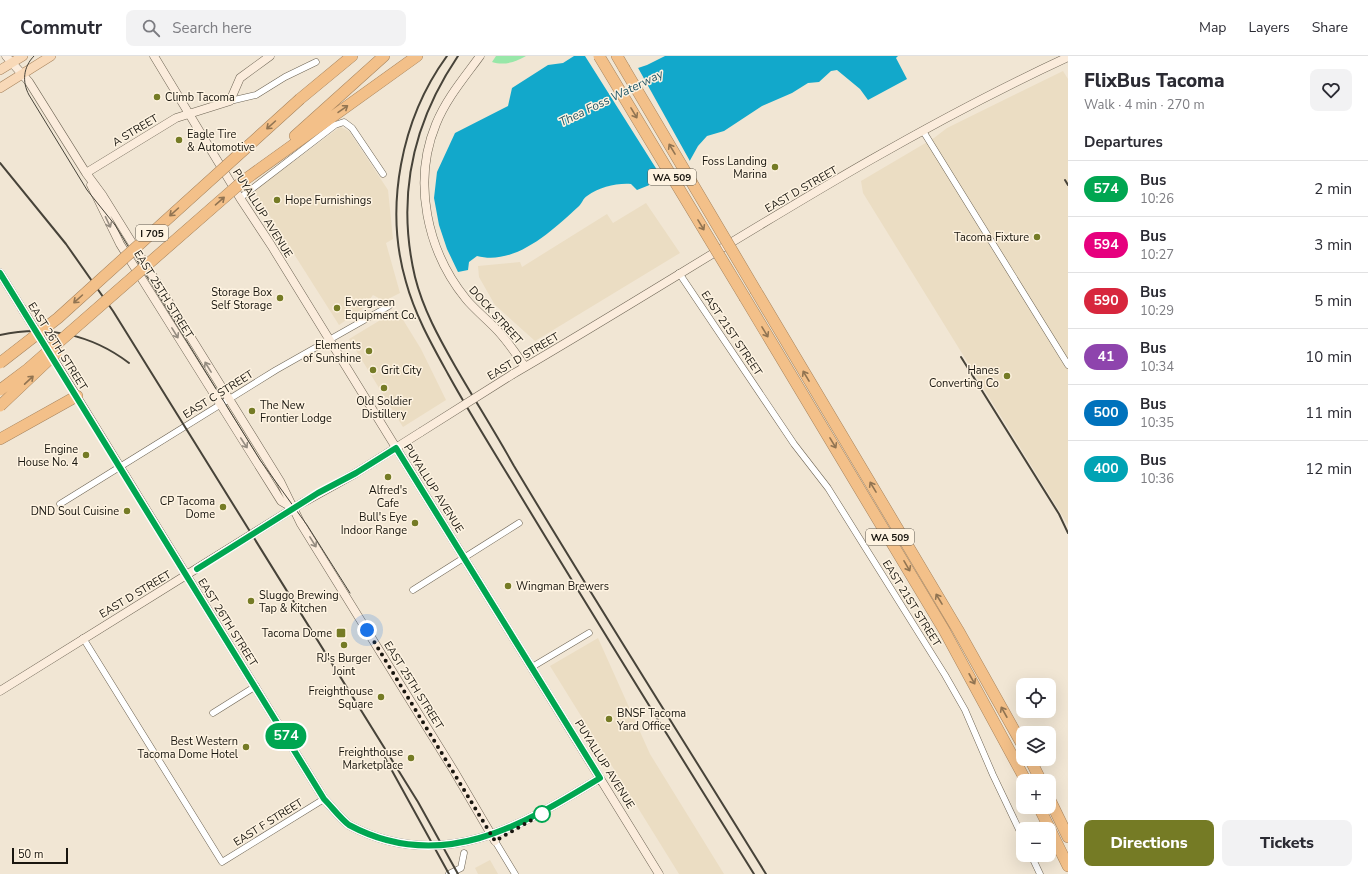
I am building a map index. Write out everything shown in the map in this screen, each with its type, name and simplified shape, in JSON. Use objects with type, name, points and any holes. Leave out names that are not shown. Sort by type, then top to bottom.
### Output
[{"type":"highway","points":[[300,99],[342,56]]},
{"type":"highway","name":"I 705","points":[[0,363],[58,318],[300,99],[352,56]]},
{"type":"highway","name":"I 705","points":[[0,406],[34,375],[118,291],[384,56]]},
{"type":"highway","points":[[243,181],[417,56]]},
{"type":"highway","name":"WA 509","points":[[600,56],[944,630],[1022,774]]},
{"type":"highway","name":"WA 509","points":[[617,56],[958,630],[1016,734]]},
{"type":"highway","points":[[0,390],[118,291]]},
{"type":"highway","points":[[0,439],[75,394]]},
{"type":"highway","points":[[1056,812],[1068,837]]},
{"type":"highway","points":[[1042,814],[1068,866]]},
{"type":"highway","points":[[1061,822],[1068,833]]},
{"type":"main road","points":[[0,70],[9,59],[23,56]]},
{"type":"main road","points":[[0,88],[51,56]]},
{"type":"street","name":"PUYALLUP AVENUE","points":[[154,56],[240,198],[295,283],[659,874]]},
{"type":"street","points":[[230,101],[240,78],[270,56]]},
{"type":"street","name":"DOCK STREET","points":[[480,56],[445,105],[430,139],[425,173],[427,214],[440,257],[466,300],[498,331],[525,367]]},
{"type":"street","name":"EAST D STREET","points":[[0,691],[318,493],[356,473],[679,273],[923,131],[1022,78],[1068,58]]},
{"type":"street","points":[[9,59],[23,74],[86,173]]},
{"type":"street","points":[[230,101],[256,95],[285,77],[316,62]]},
{"type":"street","name":"A STREET","points":[[86,173],[169,122],[230,101]]},
{"type":"street","points":[[240,198],[335,125],[344,122],[352,128],[383,174]]},
{"type":"street","points":[[923,131],[1068,365]]},
{"type":"street","name":"EAST 25TH STREET","points":[[86,173],[103,196],[280,481],[301,524],[454,771],[492,843],[515,874]]},
{"type":"street","name":"EAST 25TH STREET","points":[[86,173],[115,235],[281,501],[294,508]]},
{"type":"street","name":"EAST 26TH STREET","points":[[0,273],[186,576],[256,686],[324,799],[347,824],[362,835],[390,849]]},
{"type":"street","name":"EAST 21ST STREET","points":[[679,273],[794,444],[828,488],[945,675],[965,710],[1016,823]]},
{"type":"street","name":"EAST C STREET","points":[[60,504],[228,399],[329,339],[389,306]]},
{"type":"street","points":[[413,590],[519,523]]},
{"type":"street","points":[[532,667],[589,633]]},
{"type":"street","name":"EAST F STREET","points":[[83,638],[222,862],[324,799]]},
{"type":"street","points":[[214,713],[256,686]]},
{"type":"street","points":[[492,843],[600,778]]},
{"type":"street","points":[[449,874],[461,868],[464,853]]},
{"type":"street","points":[[1034,862],[1040,874]]},
{"type":"shaded area","points":[[1063,71],[1068,79],[1068,525],[863,193],[861,181],[934,138],[947,128]]},
{"type":"shaded area","points":[[340,127],[349,131],[388,190],[393,239],[386,243],[400,293],[384,301],[373,295],[362,309],[339,325],[254,191]]},
{"type":"shaded area","points":[[646,203],[680,253],[535,341],[495,305],[479,277],[478,266],[520,262],[522,267],[607,214],[613,223]]},
{"type":"shaded area","points":[[397,310],[421,349],[446,400],[403,427],[349,339]]},
{"type":"shaded area","points":[[598,638],[650,754],[724,874],[679,874],[550,666]]},
{"type":"shaded area","points":[[490,860],[498,874],[478,874],[475,868]]},
{"type":"green space","points":[[496,56],[526,56],[514,62],[501,64],[492,62]]},
{"type":"water","name":"Thea Foss Waterway","points":[[574,56],[607,56],[638,68],[665,56],[898,56],[896,58],[907,79],[868,100],[860,89],[837,70],[831,71],[819,82],[808,83],[792,93],[762,106],[724,131],[707,136],[698,146],[688,164],[657,182],[637,190],[631,184],[625,184],[608,186],[597,190],[586,197],[579,206],[545,236],[532,244],[505,256],[491,258],[477,256],[469,262],[468,270],[458,272],[447,249],[439,225],[434,198],[437,172],[455,133],[508,106],[512,88],[548,65],[563,63]]},
{"type":"pier","points":[[585,56],[610,56],[617,61],[637,66],[691,163],[690,165],[664,181]]},
{"type":"tram line","points":[[34,56],[30,60],[25,75],[25,85],[29,95],[87,190],[115,225],[260,460],[307,525],[350,593]]},
{"type":"railway","points":[[447,56],[431,81],[418,107],[408,135],[401,164],[397,194],[397,224],[400,253],[406,282],[414,306],[424,330],[473,418],[754,874]]},
{"type":"railway","points":[[458,56],[442,82],[429,108],[419,134],[412,162],[408,189],[407,218],[410,247],[415,277],[422,300],[449,355],[514,466],[766,874]]},
{"type":"railway","points":[[0,163],[66,244],[113,311],[418,802],[458,874]]},
{"type":"railway","points":[[1065,180],[1068,185]]},
{"type":"railway","points":[[0,335],[34,331],[68,334],[99,345],[129,363]]},
{"type":"railway","points":[[961,357],[1059,514],[1068,533]]},
{"type":"railway","points":[[385,758],[449,874]]},
{"type":"bus line","name":"574","points":[[0,273],[192,586],[256,686],[324,799],[347,824],[362,835],[390,849],[416,856],[451,856],[484,847],[600,778],[396,448],[356,473],[318,493],[197,569]]},
{"type":"place","name":"Climb Tacoma","points":[[157,97]]},
{"type":"place","name":"Eagle Tire & Automotive","points":[[179,140]]},
{"type":"place","name":"Foss Landing Marina","points":[[775,167]]},
{"type":"place","name":"Hope Furnishings","points":[[277,200]]},
{"type":"place","name":"Tacoma Fixture","points":[[1037,237]]},
{"type":"place","name":"Storage Box Self Storage","points":[[280,298]]},
{"type":"place","name":"Evergreen Equipment Co.","points":[[337,308]]},
{"type":"place","name":"Elements of Sunshine","points":[[369,351]]},
{"type":"place","name":"Grit City","points":[[373,370]]},
{"type":"place","name":"Hanes Converting Co","points":[[1007,376]]},
{"type":"place","name":"Old Soldier Distillery","points":[[384,388]]},
{"type":"place","name":"The New Frontier Lodge","points":[[252,411]]},
{"type":"place","name":"Engine House No. 4","points":[[86,455]]},
{"type":"place","name":"Alfred's Cafe","points":[[388,477]]},
{"type":"place","name":"CP Tacoma Dome","points":[[223,507]]},
{"type":"place","name":"DND Soul Cuisine","points":[[127,511]]},
{"type":"place","name":"Bull's Eye Indoor Range","points":[[415,523]]},
{"type":"place","name":"Wingman Brewers","points":[[508,586]]},
{"type":"place","name":"Sluggo Brewing Tap & Kitchen","points":[[251,601]]},
{"type":"place","name":"Tacoma Dome","points":[[341,633]]},
{"type":"place","name":"RJ's Burger Joint","points":[[344,645]]},
{"type":"place","name":"Freighthouse Square","points":[[381,697]]},
{"type":"place","name":"BNSF Tacoma Yard Office","points":[[609,719]]},
{"type":"place","name":"Best Western Tacoma Dome Hotel","points":[[246,747]]},
{"type":"place","name":"Freighthouse Marketplace","points":[[411,758]]},
{"type":"route","points":[[367,630],[454,771],[495,841],[542,814]]}]
